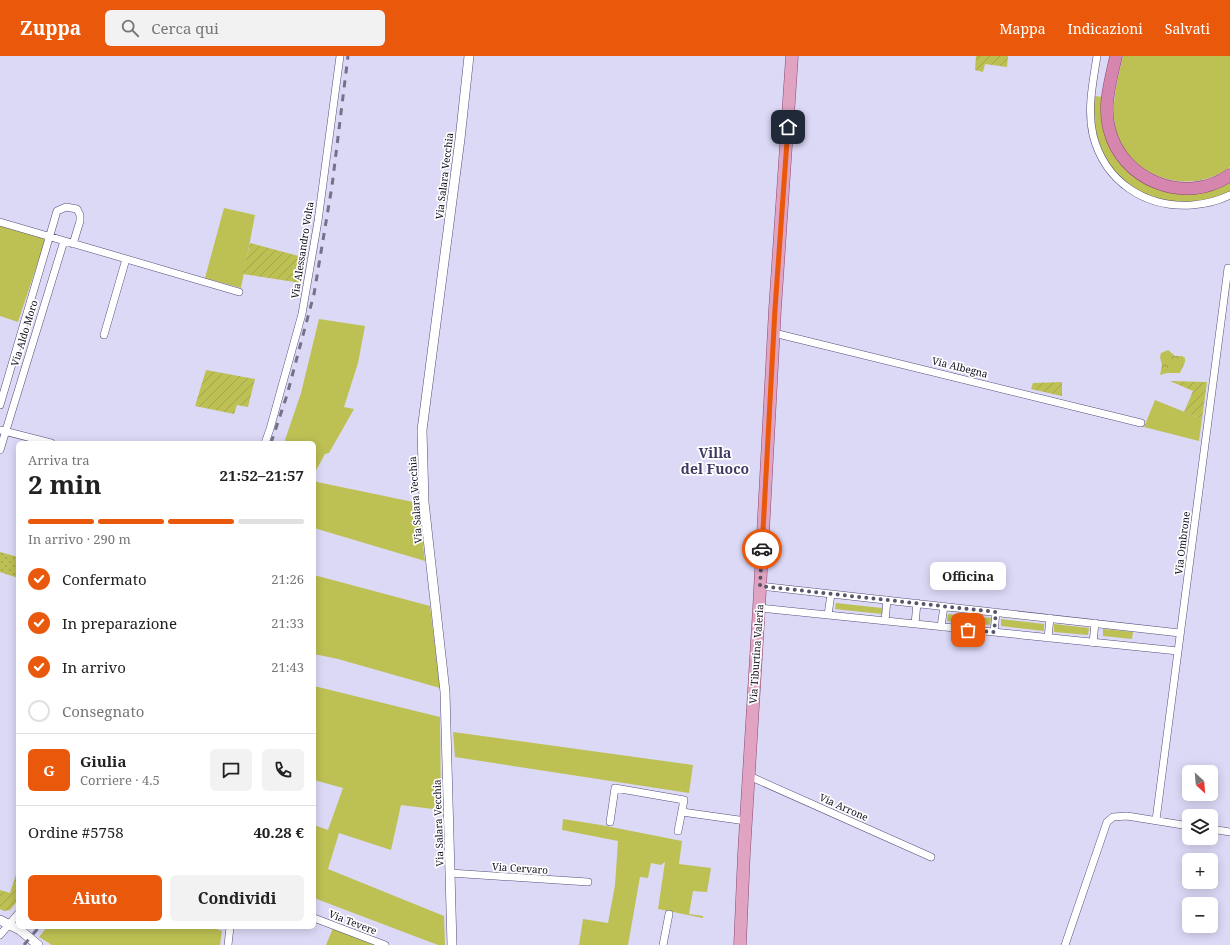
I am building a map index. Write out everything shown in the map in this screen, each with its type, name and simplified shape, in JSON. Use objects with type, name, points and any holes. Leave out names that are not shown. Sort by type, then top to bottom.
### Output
[{"type":"highway","points":[[1116,56],[1109,88],[1107,121],[1113,141],[1128,164],[1139,174],[1152,182],[1178,188],[1191,189],[1205,187],[1230,176]]},
{"type":"main road","name":"Via Tiburtina Valeria","points":[[740,945],[774,333],[792,56]]},
{"type":"street","name":"Via Alessandro Volta","points":[[266,441],[302,314],[318,221],[340,56]]},
{"type":"street","name":"Via Salara Vecchia","points":[[452,945],[445,692],[424,502],[422,430],[460,139],[469,56]]},
{"type":"street","points":[[1097,56],[1091,99],[1092,126],[1096,145],[1101,156],[1118,179],[1137,194],[1148,199],[1172,205],[1198,204],[1215,201],[1230,195]]},
{"type":"street","name":"Via Aldo Moro","points":[[0,405],[57,211],[66,207],[77,209],[80,215],[80,222],[73,244]]},
{"type":"street","points":[[0,222],[239,292]]},
{"type":"street","name":"Via Aldo Moro","points":[[0,450],[3,431],[64,241]]},
{"type":"street","points":[[104,335],[126,259]]},
{"type":"street","name":"Via Ombrone","points":[[1156,820],[1228,268]]},
{"type":"street","name":"Via Albegna","points":[[774,333],[1141,423]]},
{"type":"street","points":[[3,431],[43,441]]},
{"type":"street","points":[[760,586],[1180,633]]},
{"type":"street","points":[[828,615],[830,594]]},
{"type":"street","points":[[885,621],[887,600]]},
{"type":"street","points":[[915,624],[917,603]]},
{"type":"street","points":[[941,627],[944,606]]},
{"type":"street","points":[[759,608],[1178,652]]},
{"type":"street","points":[[994,632],[996,612]]},
{"type":"street","points":[[1048,638],[1050,618]]},
{"type":"street","points":[[1093,643],[1095,623]]},
{"type":"street","name":"Via Arrone","points":[[749,776],[931,857]]},
{"type":"street","points":[[610,822],[615,788],[684,800],[678,831]]},
{"type":"street","points":[[682,812],[746,821]]},
{"type":"street","points":[[1065,945],[1106,822],[1113,817],[1127,816],[1182,825]]},
{"type":"street","points":[[1218,830],[1230,832]]},
{"type":"street","name":"Via Cervaro","points":[[450,873],[588,882]]},
{"type":"street","points":[[663,945],[669,914]]},
{"type":"street","points":[[0,935],[16,916]]},
{"type":"street","name":"Via Tevere","points":[[316,919],[385,945]]},
{"type":"street","points":[[0,920],[16,928]]},
{"type":"street","points":[[18,929],[38,945]]},
{"type":"street","points":[[228,945],[230,929]]},
{"type":"green space","points":[[976,56],[1008,56],[1007,67],[985,64],[983,72],[975,70]]},
{"type":"green space","points":[[1123,56],[1230,56],[1230,167],[1214,176],[1196,181],[1178,181],[1161,177],[1145,170],[1132,158],[1121,144],[1115,126],[1114,117],[1116,91]]},
{"type":"green space","points":[[1095,96],[1103,97],[1103,127],[1108,142],[1126,168],[1136,177],[1146,184],[1158,189],[1182,194],[1207,191],[1230,182],[1230,193],[1210,200],[1179,202],[1149,196],[1128,185],[1109,163],[1097,138],[1094,125]]},
{"type":"green space","points":[[224,208],[255,215],[241,288],[205,278]]},
{"type":"green space","points":[[0,226],[46,238],[18,322],[0,316]]},
{"type":"green space","points":[[250,243],[306,258],[301,283],[243,274]]},
{"type":"green space","points":[[319,319],[365,326],[358,363],[344,407],[354,409],[329,453],[325,454],[316,470],[316,441],[285,441],[301,393]]},
{"type":"green space","points":[[1168,350],[1175,356],[1182,356],[1185,358],[1185,362],[1180,373],[1167,373],[1160,375],[1162,365],[1160,357],[1161,353]]},
{"type":"green space","points":[[206,370],[255,379],[248,407],[237,405],[234,414],[195,406]]},
{"type":"green space","points":[[1170,381],[1207,382],[1202,419],[1184,412],[1193,391]]},
{"type":"green space","points":[[1062,382],[1062,396],[1031,389],[1033,383]]},
{"type":"green space","points":[[1155,400],[1202,419],[1199,441],[1144,427]]},
{"type":"green space","points":[[316,481],[418,503],[425,561],[316,529]]},
{"type":"green space","points":[[0,552],[16,556],[16,577],[0,572]]},
{"type":"green space","points":[[316,576],[430,606],[440,688],[338,659],[316,654]]},
{"type":"green space","points":[[836,603],[882,608],[882,614],[835,609]]},
{"type":"green space","points":[[948,614],[991,618],[990,625],[947,621]]},
{"type":"green space","points":[[1001,619],[1044,624],[1044,631],[1001,626]]},
{"type":"green space","points":[[1054,624],[1089,628],[1088,635],[1054,632]]},
{"type":"green space","points":[[1103,629],[1133,632],[1132,639],[1103,636]]},
{"type":"green space","points":[[316,686],[440,717],[441,810],[401,805],[391,850],[339,833],[328,869],[444,916],[445,945],[438,945],[316,899],[316,826],[328,830],[343,788],[316,781]]},
{"type":"green space","points":[[453,732],[693,765],[689,793],[455,757]]},
{"type":"green space","points":[[563,819],[682,841],[679,864],[711,868],[707,892],[693,891],[689,914],[703,916],[703,918],[658,909],[665,862],[661,865],[651,863],[648,878],[640,877],[628,945],[579,945],[583,919],[608,923],[615,885],[618,841],[562,830]]},
{"type":"green space","points":[[16,874],[16,902],[10,910],[4,911],[0,909],[0,890],[10,893]]},
{"type":"green space","points":[[333,928],[374,945],[326,945]]},
{"type":"green space","points":[[45,929],[216,929],[222,931],[220,945],[52,945],[39,937]]},
{"type":"railway","points":[[272,441],[287,395],[314,294],[332,186],[348,56]]},
{"type":"railway","points":[[24,945],[37,929]]},
{"type":"way so far","points":[[762,549],[760,586],[996,612],[994,632],[968,630]]},
{"type":"place","name":"Officina","points":[[968,630]]},
{"type":"district","name":"Villa del Fuoco","points":[[715,460]]},
{"type":"route","points":[[762,549],[775,309],[788,127]]}]
